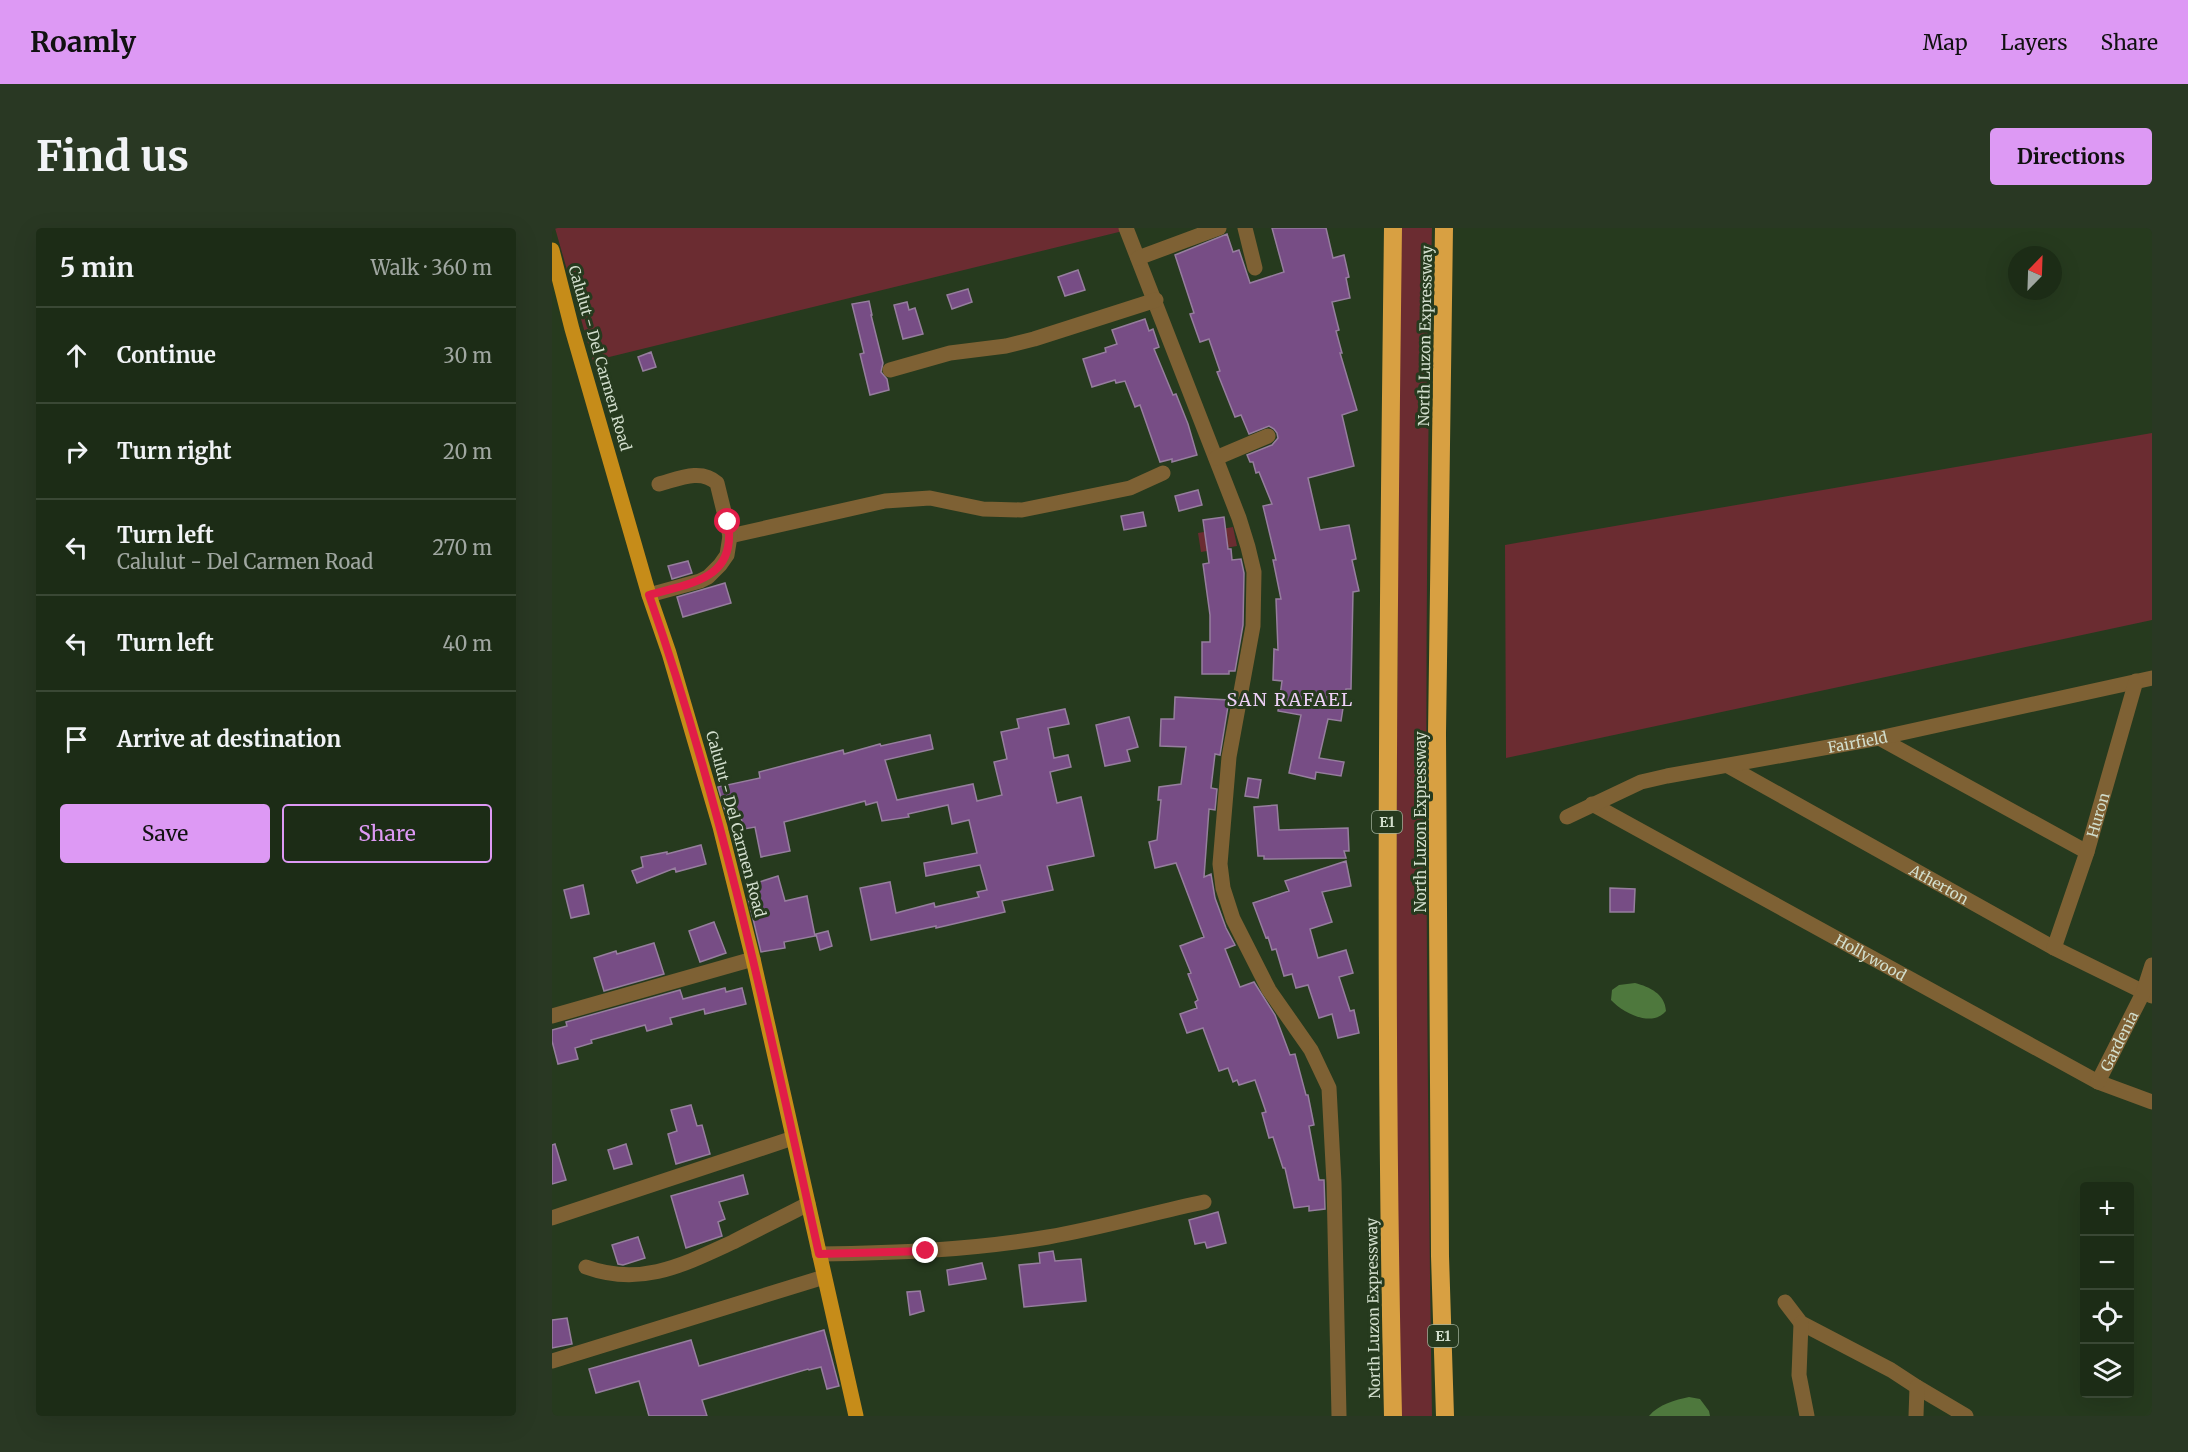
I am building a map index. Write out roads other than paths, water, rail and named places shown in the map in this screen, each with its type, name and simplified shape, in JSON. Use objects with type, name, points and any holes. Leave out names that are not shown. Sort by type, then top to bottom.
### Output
[{"type":"highway","name":"North Luzon Expressway","points":[[1393,228],[1387,740],[1393,1416]]},
{"type":"highway","name":"North Luzon Expressway","points":[[1444,228],[1437,745],[1440,1256],[1445,1416]]},
{"type":"main road","name":"Calulut - Del Carmen Road","points":[[552,250],[572,329],[649,595],[669,653],[720,827],[753,959],[856,1416]]},
{"type":"street","points":[[1126,228],[1156,300],[1242,527],[1254,573],[1253,626],[1229,757],[1220,864],[1223,888],[1233,919],[1269,990],[1311,1050],[1329,1088],[1334,1183],[1339,1416]]},
{"type":"street","points":[[1138,258],[1219,228]]},
{"type":"street","points":[[1245,228],[1255,268]]},
{"type":"street","points":[[890,370],[950,353],[1006,346],[1034,339],[1156,300]]},
{"type":"street","points":[[1216,458],[1268,435]]},
{"type":"street","points":[[730,536],[885,501],[930,498],[982,509],[1022,510],[1130,488],[1163,473]]},
{"type":"street","points":[[649,595],[708,577],[727,555],[730,536],[717,483],[712,478],[690,476],[659,484]]},
{"type":"street","name":"Fairfield","points":[[1567,817],[1641,782],[1879,738],[2152,678]]},
{"type":"street","name":"Huron","points":[[2054,948],[2087,852],[2136,681]]},
{"type":"street","points":[[1879,738],[2087,852]]},
{"type":"street","name":"Atherton","points":[[1728,766],[2054,948],[2148,995]]},
{"type":"street","name":"Hollywood","points":[[1592,804],[2098,1083],[2152,1102]]},
{"type":"street","points":[[552,1016],[753,959]]},
{"type":"street","name":"Gardenia","points":[[2098,1083],[2148,995],[2152,965]]},
{"type":"street","points":[[552,1218],[793,1138]]},
{"type":"street","points":[[819,1254],[926,1251],[984,1246],[1047,1237],[1204,1202]]},
{"type":"street","points":[[586,1268],[601,1273],[636,1276],[653,1274],[688,1263],[808,1204]]},
{"type":"street","points":[[552,1361],[824,1277]]},
{"type":"street","points":[[1785,1302],[1801,1323],[1891,1370],[1966,1416]]},
{"type":"street","points":[[1801,1323],[1799,1376],[1807,1416]]},
{"type":"street","points":[[1916,1416],[1917,1388]]},
{"type":"district","name":"SAN RAFAEL","points":[[1290,699]]}]
